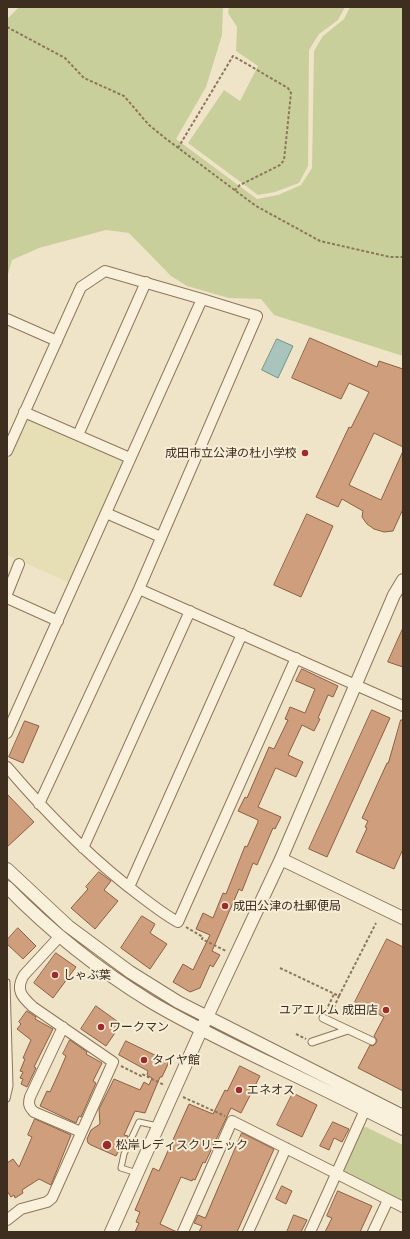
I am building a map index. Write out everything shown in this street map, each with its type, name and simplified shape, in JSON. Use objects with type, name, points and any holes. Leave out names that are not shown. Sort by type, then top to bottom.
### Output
[{"type":"street","points":[[7,451],[82,287],[106,271],[257,316],[139,589],[39,804]]},
{"type":"street","points":[[78,435],[146,282]]},
{"type":"street","points":[[7,733],[202,299]]},
{"type":"street","points":[[7,319],[57,341]]},
{"type":"street","points":[[24,412],[130,458]]},
{"type":"street","points":[[106,513],[161,538]]},
{"type":"street","points":[[7,594],[19,564]]},
{"type":"street","points":[[111,1232],[201,1029],[281,859],[394,595],[403,580]]},
{"type":"street","points":[[139,589],[403,706]]},
{"type":"street","points":[[7,598],[58,621]]},
{"type":"street","points":[[83,848],[190,611]]},
{"type":"street","points":[[129,888],[242,634]]},
{"type":"street","points":[[7,767],[39,804],[83,848],[129,888],[178,922],[296,658]]},
{"type":"street","points":[[281,859],[403,918]]},
{"type":"street","points":[[7,869],[68,926],[130,972],[178,1002],[403,1116]]},
{"type":"street","points":[[7,887],[60,936],[125,985],[172,1014],[403,1129]]},
{"type":"street","points":[[7,1220],[21,1209],[50,1200],[113,1062],[34,1007],[24,999],[20,993],[20,982],[24,975],[60,936]]},
{"type":"street","points":[[326,1017],[348,1030],[372,1041]]},
{"type":"street","points":[[63,1027],[30,1097],[30,1109],[81,1132]]},
{"type":"street","points":[[312,1042],[348,1030]]},
{"type":"street","points":[[310,1232],[365,1110]]},
{"type":"street","points":[[183,1232],[232,1121],[403,1207]]},
{"type":"street","points":[[248,1232],[286,1148]]},
{"type":"street","points":[[373,1232],[388,1200]]},
{"type":"lane","points":[[7,1099],[7,982],[20,982]]},
{"type":"lane","points":[[137,1173],[121,1168],[124,1154],[139,1122],[158,1126]]},
{"type":"path","points":[[7,27],[65,58],[84,78],[124,96],[149,125],[234,191],[256,206],[320,241],[390,257],[403,257]]},
{"type":"path","points":[[178,148],[233,56],[288,88],[291,93],[284,160],[280,165],[240,185],[234,191]]},
{"type":"path","points":[[178,922],[203,937],[202,939],[226,951]]},
{"type":"path","points":[[326,1017],[339,996],[376,923]]},
{"type":"path","points":[[280,968],[339,996]]},
{"type":"path","points":[[326,1017],[334,994]]},
{"type":"path","points":[[113,1062],[141,1076],[142,1074],[166,1086]]},
{"type":"path","points":[[183,1097],[213,1109],[232,1121]]},
{"type":"shaded area","points":[[30,419],[122,461],[123,464],[70,583],[7,555],[7,463],[26,421]]},
{"type":"green space","points":[[19,7],[223,7],[222,35],[206,87],[176,139],[257,199],[278,195],[301,185],[312,168],[314,51],[323,36],[344,19],[350,7],[403,7],[403,356],[274,315],[261,299],[229,298],[187,286],[171,276],[129,233],[106,230],[39,248],[12,260],[7,278],[7,19]]},
{"type":"green space","points":[[229,7],[345,7],[338,20],[319,34],[309,50],[308,166],[299,183],[275,192],[258,195],[188,143],[224,90],[240,101],[258,66],[236,51],[237,27],[228,13]]},
{"type":"green space","points":[[366,1127],[403,1145],[402,1202],[345,1174],[344,1169],[361,1128]]},
{"type":"water","points":[[277,339],[293,346],[278,378],[262,370]]},
{"type":"building","points":[[310,338],[377,367],[379,361],[403,369],[403,447],[374,433],[349,485],[381,500],[403,451],[403,509],[393,531],[384,532],[374,529],[367,524],[362,517],[363,511],[342,499],[338,507],[316,497],[349,427],[351,428],[369,392],[349,383],[341,399],[292,378]]},
{"type":"building","points":[[307,514],[333,526],[301,597],[274,585]]},
{"type":"building","points":[[403,628],[403,667],[388,662]]},
{"type":"building","points":[[302,669],[338,686],[333,697],[328,695],[318,718],[320,719],[314,731],[302,725],[288,755],[303,762],[296,777],[276,768],[275,769],[258,807],[281,817],[275,829],[273,828],[257,865],[253,863],[242,891],[239,889],[212,951],[220,955],[213,967],[210,965],[200,988],[190,992],[173,982],[183,964],[193,970],[210,935],[196,929],[203,913],[213,918],[223,893],[226,894],[245,846],[247,847],[258,822],[258,820],[238,811],[245,797],[247,798],[269,747],[274,749],[288,720],[285,719],[290,707],[305,713],[315,689],[296,681]]},
{"type":"building","points":[[372,710],[390,718],[327,857],[309,849]]},
{"type":"building","points":[[401,720],[403,720],[403,849],[394,869],[356,852],[367,828],[365,827],[368,821],[362,818],[388,763]]},
{"type":"building","points":[[25,721],[39,726],[23,763],[9,757]]},
{"type":"building","points":[[7,794],[34,822],[7,847]]},
{"type":"building","points":[[99,872],[111,881],[104,890],[118,901],[95,929],[71,908],[88,889],[86,887]]},
{"type":"building","points":[[142,916],[155,924],[150,933],[167,944],[150,969],[121,948]]},
{"type":"building","points":[[18,928],[36,946],[23,959],[7,944],[7,940]]},
{"type":"building","name":"ユアエルム 成田店","points":[[387,939],[403,947],[403,1091],[358,1068],[370,1045],[373,1046],[376,1043],[377,1040],[374,1036],[384,1017],[355,1002]]},
{"type":"building","points":[[56,953],[76,967],[53,998],[34,983]]},
{"type":"building","points":[[96,1006],[121,1024],[106,1046],[81,1029]]},
{"type":"building","points":[[27,1011],[36,1017],[35,1019],[53,1029],[34,1067],[36,1068],[27,1087],[21,1084],[23,1079],[20,1078],[23,1072],[20,1071],[25,1059],[23,1058],[31,1040],[17,1029],[21,1024],[19,1022]]},
{"type":"building","points":[[70,1040],[87,1052],[86,1054],[102,1063],[93,1081],[96,1083],[81,1117],[79,1116],[76,1123],[40,1106],[47,1091],[50,1092],[60,1070],[66,1056],[63,1054]]},
{"type":"building","points":[[126,1041],[169,1062],[162,1077],[160,1077],[145,1113],[135,1111],[124,1135],[128,1136],[125,1143],[123,1142],[116,1156],[91,1145],[88,1143],[87,1139],[91,1130],[100,1124],[99,1109],[114,1079],[140,1090],[144,1082],[149,1085],[152,1078],[147,1075],[148,1071],[119,1055]]},
{"type":"building","points":[[240,1066],[260,1076],[241,1113],[231,1108],[205,1163],[203,1162],[195,1180],[193,1179],[192,1181],[181,1177],[160,1224],[177,1232],[135,1232],[139,1223],[136,1222],[140,1212],[135,1210],[153,1168],[159,1171],[189,1104],[213,1114],[225,1090],[227,1091]]},
{"type":"building","points":[[293,1093],[317,1105],[302,1137],[277,1125]]},
{"type":"building","points":[[35,1119],[71,1135],[51,1185],[39,1179],[22,1190],[23,1193],[15,1198],[14,1195],[11,1197],[7,1191],[7,1163],[13,1159],[19,1167],[32,1137],[28,1135]]},
{"type":"building","points":[[333,1122],[349,1129],[342,1142],[334,1138],[329,1150],[320,1146]]},
{"type":"building","points":[[242,1133],[274,1149],[237,1232],[199,1232],[202,1226],[194,1223],[198,1215],[205,1218]]},
{"type":"building","points":[[282,1186],[292,1191],[286,1204],[276,1199]]},
{"type":"building","points":[[338,1191],[372,1206],[360,1232],[325,1232],[332,1218],[327,1216]]},
{"type":"building","points":[[294,1215],[307,1220],[301,1232],[287,1232]]},
{"type":"place","name":"成田市立公津の杜小学校","points":[[305,453]]},
{"type":"place","name":"成田公津の杜郵便局","points":[[225,906]]},
{"type":"place","name":"しゃぶ葉","points":[[55,975]]},
{"type":"place","name":"ユアエルム 成田店","points":[[386,1010]]},
{"type":"place","name":"ワークマン","points":[[101,1027]]},
{"type":"place","name":"タイヤ館","points":[[144,1060]]},
{"type":"place","name":"エネオス","points":[[239,1090]]},
{"type":"place","name":"松岸レディスクリニック","points":[[107,1145]]}]
